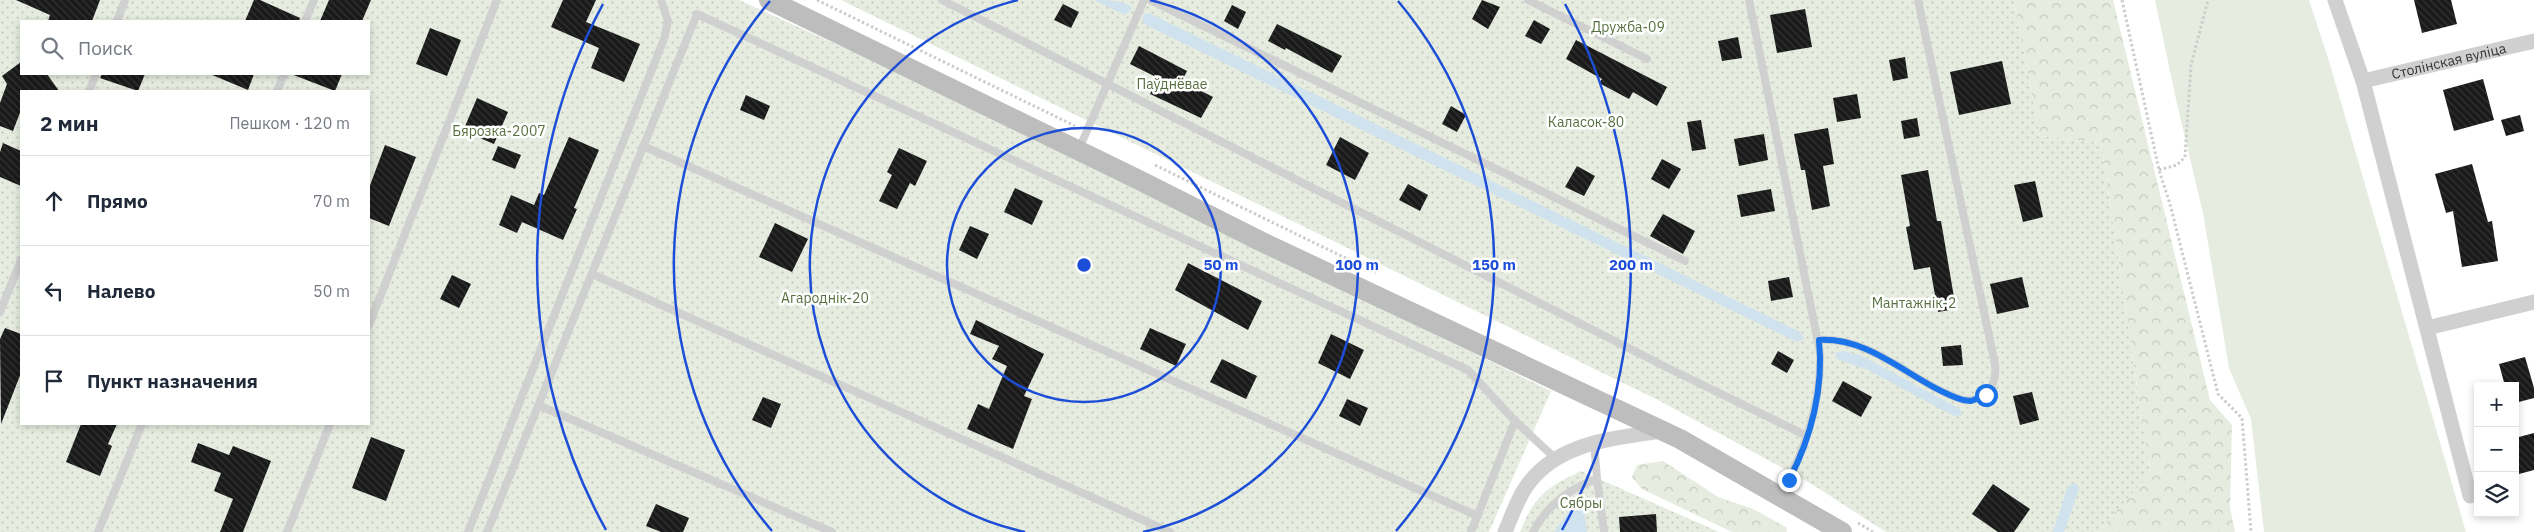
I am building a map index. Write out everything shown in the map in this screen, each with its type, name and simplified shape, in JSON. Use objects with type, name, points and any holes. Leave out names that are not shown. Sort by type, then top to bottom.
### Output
[{"type":"street","points":[[769,0],[1260,241],[1680,439],[1781,495],[1818,521],[1842,532]]},
{"type":"street","points":[[2335,0],[2363,81],[2470,496]]},
{"type":"street","name":"Столінская вуліца","points":[[2363,81],[2534,40]]},
{"type":"street","points":[[2427,328],[2534,302]]},
{"type":"street","points":[[1505,532],[1523,490],[1535,475],[1555,458],[1594,442],[1660,431]]},
{"type":"lane","points":[[117,20],[126,0]]},
{"type":"lane","points":[[305,20],[314,0]]},
{"type":"lane","points":[[370,322],[497,0]]},
{"type":"lane","points":[[468,532],[664,39],[668,21],[661,0]]},
{"type":"lane","points":[[942,0],[1663,365],[1808,436]]},
{"type":"lane","points":[[1078,151],[1106,83],[1144,0]]},
{"type":"lane","points":[[1150,0],[1684,261]]},
{"type":"lane","points":[[1528,0],[1647,59]]},
{"type":"lane","points":[[1749,0],[1819,340],[1819,382],[1808,436],[1800,458],[1781,495]]},
{"type":"lane","points":[[1819,340],[1842,340],[1863,347],[1963,400],[1971,401],[1986,395],[1995,382],[1995,364],[1918,0]]},
{"type":"lane","points":[[487,532],[697,14],[1468,370],[1515,421],[1555,458]]},
{"type":"lane","points":[[89,90],[96,75]]},
{"type":"lane","points":[[277,90],[284,75]]},
{"type":"lane","points":[[643,146],[1478,516]]},
{"type":"lane","points":[[0,312],[20,262]]},
{"type":"lane","points":[[592,274],[1170,532]]},
{"type":"lane","points":[[538,405],[832,532]]},
{"type":"lane","points":[[1471,532],[1515,421]]},
{"type":"lane","points":[[98,532],[142,425]]},
{"type":"lane","points":[[287,532],[330,425]]},
{"type":"lane","points":[[1594,442],[1604,532]]},
{"type":"lane","points":[[1533,532],[1551,505],[1566,493],[1597,479]]},
{"type":"path","points":[[2122,0],[2159,170],[2218,394],[2242,418],[2251,532]]},
{"type":"path","points":[[2159,170],[2177,165],[2185,156],[2191,66],[2208,0]]},
{"type":"green space","name":"Агароднік-20","points":[[0,0],[739,0],[851,51],[1551,391],[1489,532],[0,532]]},
{"type":"green space","points":[[841,0],[2014,0],[2040,136],[2101,143],[2150,474],[2097,532],[1886,532],[1810,483],[1660,401]]},
{"type":"green space","points":[[2014,0],[2113,0],[2210,400],[2232,425],[2230,508],[2235,532],[2097,532],[2150,474],[2101,143],[2040,136]]},
{"type":"green space","points":[[2155,0],[2309,0],[2329,61],[2466,532],[2264,532],[2251,419],[2229,368],[2203,213]]},
{"type":"green space","points":[[1663,461],[1718,497],[1753,509],[1786,527],[1787,532],[1732,532],[1642,489],[1632,477],[1637,465]]},
{"type":"green space","name":"Сябры","points":[[1581,471],[1719,532],[1520,532],[1536,501],[1543,494],[1559,482]]},
{"type":"water","points":[[1094,0],[1125,3],[1132,8],[1125,15]]},
{"type":"water","points":[[1149,13],[1800,332],[1804,339],[1797,342],[1144,24],[1142,19],[1144,15]]},
{"type":"water","points":[[1843,351],[1860,355],[1960,409],[1962,415],[1954,416],[1868,370],[1837,359],[1835,353]]},
{"type":"water","points":[[2073,483],[2077,484],[2079,489],[2064,532],[2053,532],[2067,489]]},
{"type":"water","points":[[1574,504],[1584,511],[1587,532],[1554,532]]},
{"type":"building","points":[[16,0],[100,0],[92,20],[48,20],[50,15]]},
{"type":"building","points":[[254,0],[260,0],[300,18],[299,20],[245,20]]},
{"type":"building","points":[[329,0],[371,0],[362,20],[320,20]]},
{"type":"building","points":[[563,0],[596,0],[586,22],[640,44],[624,82],[591,68],[599,48],[551,27]]},
{"type":"building","points":[[1482,0],[1500,7],[1488,29],[1472,19]]},
{"type":"building","points":[[2414,0],[2451,0],[2457,24],[2422,33]]},
{"type":"building","points":[[1063,4],[1079,12],[1071,28],[1054,20]]},
{"type":"building","points":[[1232,5],[1246,12],[1238,29],[1224,21]]},
{"type":"building","points":[[1805,9],[1812,47],[1777,53],[1770,15]]},
{"type":"building","points":[[1534,20],[1550,29],[1541,44],[1525,36]]},
{"type":"building","points":[[1277,24],[1342,56],[1332,73],[1286,48],[1285,50],[1268,41]]},
{"type":"building","points":[[430,28],[461,40],[447,76],[416,64]]},
{"type":"building","points":[[1738,37],[1742,58],[1722,61],[1718,41]]},
{"type":"building","points":[[1576,40],[1667,87],[1657,106],[1633,92],[1629,99],[1599,83],[1602,79],[1566,59]]},
{"type":"building","points":[[1139,46],[1187,71],[1182,81],[1213,97],[1201,118],[1150,94],[1158,78],[1130,64]]},
{"type":"building","points":[[1905,57],[1908,78],[1893,81],[1889,60]]},
{"type":"building","points":[[2002,61],[2011,104],[1959,115],[1950,72]]},
{"type":"building","points":[[20,63],[20,75],[48,75],[58,90],[20,90],[20,113],[13,131],[0,126],[0,103],[7,84],[2,76]]},
{"type":"building","points":[[102,75],[145,75],[138,90],[100,78]]},
{"type":"building","points":[[212,75],[254,75],[248,90]]},
{"type":"building","points":[[294,75],[342,75],[335,90]]},
{"type":"building","points":[[2483,79],[2494,120],[2454,131],[2443,90]]},
{"type":"building","points":[[1857,94],[1861,118],[1837,122],[1833,98]]},
{"type":"building","points":[[746,95],[770,106],[764,120],[740,110]]},
{"type":"building","points":[[477,98],[508,112],[494,144],[463,131]]},
{"type":"building","points":[[1451,106],[1466,115],[1457,132],[1442,124]]},
{"type":"building","points":[[2520,115],[2524,131],[2506,136],[2501,120]]},
{"type":"building","points":[[1917,118],[1920,136],[1904,139],[1901,121]]},
{"type":"building","points":[[1701,120],[1706,149],[1692,151],[1687,122]]},
{"type":"building","points":[[1828,128],[1834,164],[1823,166],[1830,206],[1812,210],[1805,170],[1801,170],[1794,134]]},
{"type":"building","points":[[1764,134],[1768,160],[1739,166],[1734,139]]},
{"type":"building","points":[[569,137],[599,150],[574,208],[577,209],[563,240],[522,222],[517,233],[499,225],[511,195],[534,205],[539,193],[544,195]]},
{"type":"building","points":[[1340,137],[1369,153],[1355,180],[1326,165]]},
{"type":"building","points":[[3,143],[20,151],[20,186],[0,177],[0,152]]},
{"type":"building","points":[[385,145],[416,157],[389,226],[370,218],[370,185]]},
{"type":"building","points":[[498,146],[521,155],[515,169],[492,160]]},
{"type":"building","points":[[899,148],[927,161],[915,186],[910,183],[897,209],[879,201],[892,175],[887,172]]},
{"type":"building","points":[[1662,159],[1681,169],[1669,189],[1651,179]]},
{"type":"building","points":[[2472,164],[2488,222],[2492,221],[2498,261],[2462,267],[2453,211],[2446,213],[2435,174]]},
{"type":"building","points":[[1577,166],[1595,176],[1584,196],[1565,187]]},
{"type":"building","points":[[1928,170],[1937,221],[1941,221],[1956,309],[1938,312],[1930,267],[1914,270],[1906,227],[1910,226],[1901,175]]},
{"type":"building","points":[[2035,181],[2043,217],[2023,222],[2014,185]]},
{"type":"building","points":[[1408,184],[1428,195],[1420,211],[1399,200]]},
{"type":"building","points":[[1015,188],[1043,201],[1032,225],[1004,212]]},
{"type":"building","points":[[1771,189],[1775,211],[1741,217],[1737,195]]},
{"type":"building","points":[[1663,214],[1695,231],[1683,254],[1650,236]]},
{"type":"building","points":[[775,223],[808,239],[792,272],[759,257]]},
{"type":"building","points":[[970,226],[989,234],[977,259],[959,250]]},
{"type":"building","points":[[1188,263],[1262,301],[1248,330],[1175,290]]},
{"type":"building","points":[[452,275],[471,284],[459,308],[440,299]]},
{"type":"building","points":[[1789,277],[1793,297],[1771,301],[1768,281]]},
{"type":"building","points":[[2022,277],[2029,307],[1997,314],[1990,284]]},
{"type":"building","points":[[976,320],[1044,354],[1024,396],[1032,399],[1013,449],[967,429],[978,404],[989,409],[1007,366],[992,359],[999,346],[970,334]]},
{"type":"building","points":[[5,328],[20,334],[20,376],[1,424],[0,339]]},
{"type":"building","points":[[1150,328],[1186,344],[1176,366],[1140,349]]},
{"type":"building","points":[[1331,334],[1364,350],[1350,379],[1318,363]]},
{"type":"building","points":[[1961,345],[1963,365],[1943,366],[1941,347]]},
{"type":"building","points":[[1778,351],[1794,360],[1787,373],[1771,364]]},
{"type":"building","points":[[2525,357],[2534,388],[2534,398],[2519,402],[2519,382],[2504,382],[2499,364]]},
{"type":"building","points":[[1222,359],[1257,376],[1246,399],[1210,382]]},
{"type":"building","points":[[1843,381],[1872,397],[1861,417],[1832,401]]},
{"type":"building","points":[[2032,392],[2039,420],[2020,425],[2013,396]]},
{"type":"building","points":[[763,397],[781,404],[771,428],[752,420]]},
{"type":"building","points":[[1347,399],[1368,408],[1360,426],[1339,416]]},
{"type":"building","points":[[81,425],[117,425],[108,444],[112,446],[100,476],[66,462]]},
{"type":"building","points":[[2534,433],[2534,470],[2519,474],[2519,472],[2519,437]]},
{"type":"building","points":[[371,437],[405,450],[386,501],[352,488]]},
{"type":"building","points":[[198,443],[229,455],[233,446],[271,461],[243,532],[220,532],[233,499],[214,491],[221,473],[191,462]]},
{"type":"building","points":[[1993,484],[2030,509],[2014,532],[1998,532],[1972,514]]},
{"type":"building","points":[[656,504],[689,518],[683,532],[661,532],[646,526]]},
{"type":"building","points":[[1656,514],[1657,532],[1620,532],[1619,517]]},
{"type":"route","points":[[1789,480],[1804,448],[1816,402],[1820,376],[1819,340],[1842,340],[1863,347],[1955,398],[1971,401],[1986,395]]},
{"type":"park label","name":"Дружба-09","points":[[1628,27]]},
{"type":"park label","name":"Паўднёвае","points":[[1172,84]]},
{"type":"park label","name":"Каласок-80","points":[[1586,122]]},
{"type":"park label","name":"Бярозка-2007","points":[[499,131]]},
{"type":"park label","name":"Мантажнік-2","points":[[1914,303]]}]
